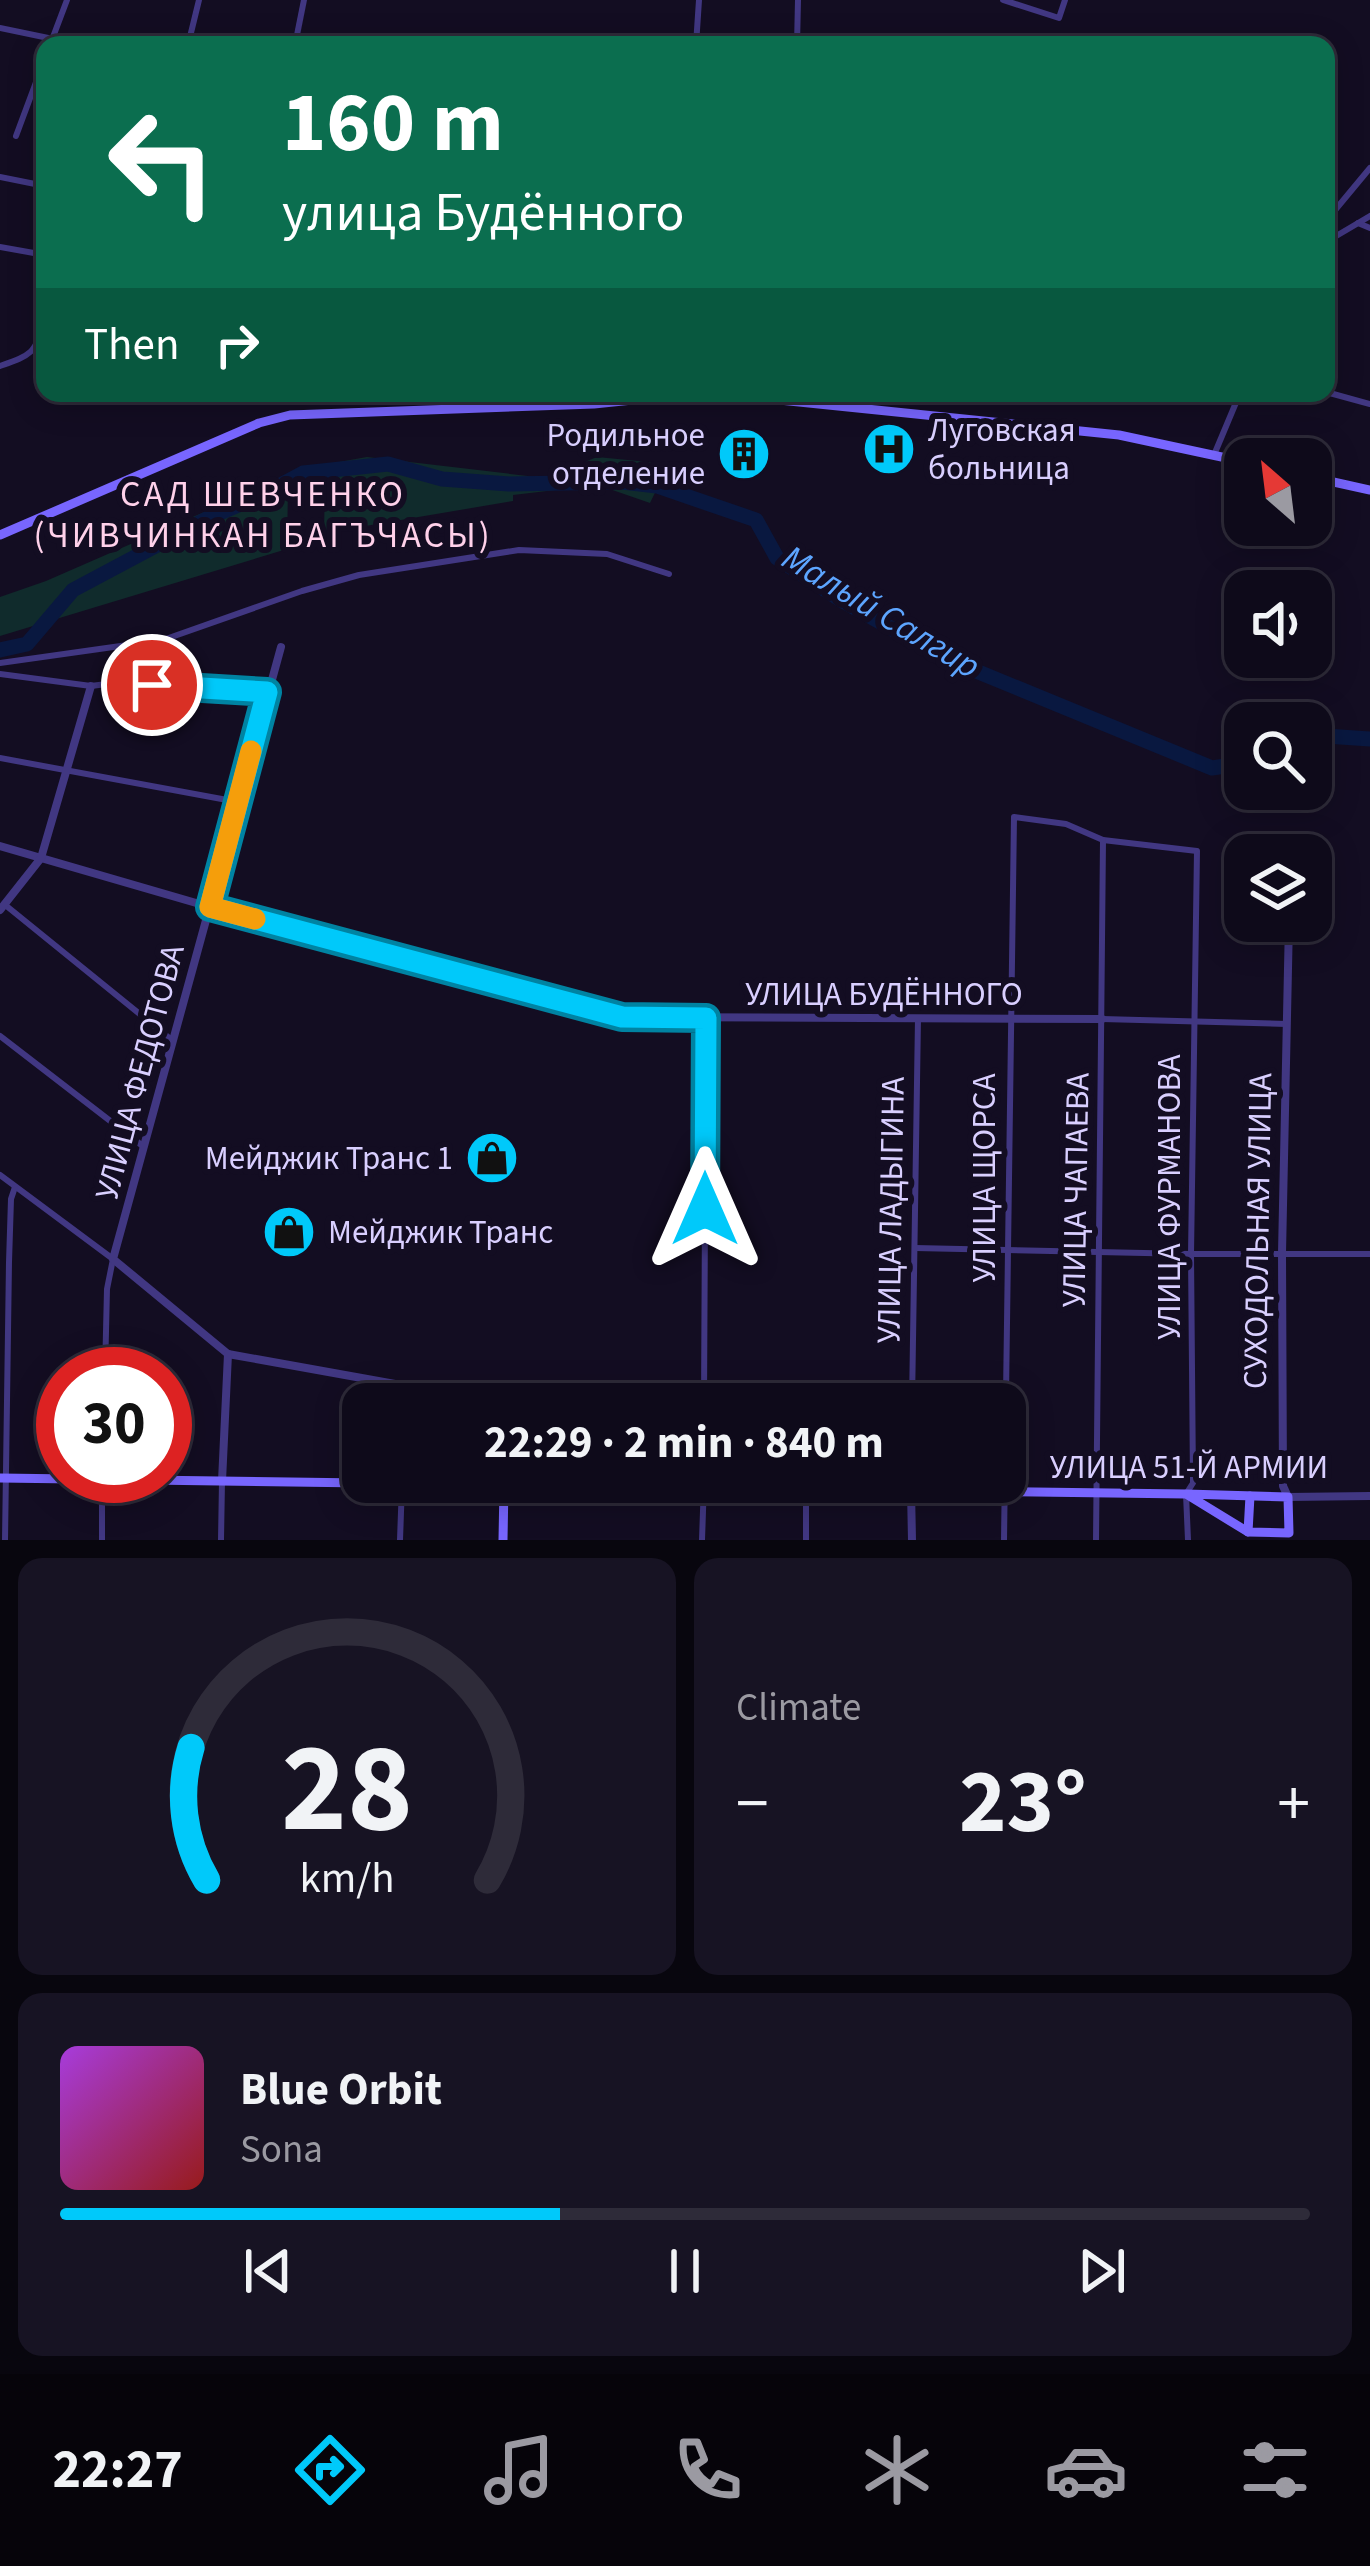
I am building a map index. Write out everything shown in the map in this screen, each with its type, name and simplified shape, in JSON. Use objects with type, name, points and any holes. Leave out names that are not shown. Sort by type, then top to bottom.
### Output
[{"type":"main road","points":[[0,535],[275,418],[304,412],[613,402]]},
{"type":"main road","points":[[799,402],[1119,435],[1224,457]]},
{"type":"main road","points":[[1332,482],[1370,490]]},
{"type":"main road","name":"УЛИЦА 51-Й АРМИИ","points":[[3,1478],[36,1478]]},
{"type":"main road","name":"УЛИЦА 51-Й АРМИИ","points":[[192,1480],[342,1482]]},
{"type":"main road","name":"УЛИЦА 51-Й АРМИИ","points":[[1026,1493],[1288,1496]]},
{"type":"main road","points":[[1186,1494],[1247,1532],[1289,1536]]},
{"type":"main road","points":[[1247,1532],[1250,1496]]},
{"type":"main road","name":"СУХОДОЛЬНАЯ УЛИЦА","points":[[1288,1496],[1289,1536]]},
{"type":"main road","points":[[503,1540],[504,1503]]},
{"type":"street","points":[[53,36],[67,0]]},
{"type":"street","points":[[190,36],[199,0]]},
{"type":"street","points":[[297,36],[304,0]]},
{"type":"street","points":[[697,36],[699,0]]},
{"type":"street","points":[[797,36],[799,0]]},
{"type":"street","points":[[1003,0],[1059,18],[1065,0]]},
{"type":"street","points":[[0,28],[36,37]]},
{"type":"street","points":[[16,136],[36,82]]},
{"type":"street","points":[[1335,209],[1370,168]]},
{"type":"street","points":[[0,177],[36,184]]},
{"type":"street","points":[[1335,237],[1370,216]]},
{"type":"street","points":[[1358,224],[1370,228]]},
{"type":"street","points":[[0,247],[36,253]]},
{"type":"street","points":[[0,366],[36,348]]},
{"type":"street","points":[[1335,394],[1370,404]]},
{"type":"street","points":[[492,402],[492,407]]},
{"type":"street","points":[[1214,455],[1236,402]]},
{"type":"street","points":[[0,663],[163,640],[359,574],[519,550],[607,554],[669,574]]},
{"type":"street","name":"УЛИЦА ФЕДОТОВА","points":[[106,1347],[113,1258],[281,647]]},
{"type":"street","points":[[0,674],[91,686],[114,682],[267,692]]},
{"type":"street","points":[[91,686],[41,858],[2,907],[172,1041]]},
{"type":"street","points":[[0,758],[238,802]]},
{"type":"street","name":"УЛИЦА ЩОРСА","points":[[1007,1383],[1014,817],[1066,824],[1103,840]]},
{"type":"street","name":"УЛИЦА ФУРМАНОВА","points":[[1103,840],[1198,851],[1191,1254],[1193,1483],[1186,1494],[1188,1540]]},
{"type":"street","name":"УЛИЦА ЧАПАЕВА","points":[[1096,1540],[1103,840]]},
{"type":"street","name":"УЛИЦА БУДЁННОГО","points":[[0,846],[622,1017],[1102,1018],[1287,1024]]},
{"type":"street","name":"СУХОДОЛЬНАЯ УЛИЦА","points":[[1288,1496],[1283,1486],[1282,1253],[1289,942]]},
{"type":"street","name":"УЛИЦА ЛАДЫГИНА","points":[[912,1383],[917,1017]]},
{"type":"street","points":[[704,1383],[706,1018]]},
{"type":"street","points":[[0,1036],[144,1147]]},
{"type":"street","points":[[0,1175],[113,1258],[229,1354],[381,1383]]},
{"type":"street","points":[[5,1540],[5,1262],[15,1186]]},
{"type":"street","points":[[915,1248],[1370,1254]]},
{"type":"street","points":[[221,1540],[229,1354]]},
{"type":"street","name":"УЛИЦА 51-Й АРМИИ","points":[[1288,1496],[1370,1496]]},
{"type":"street","points":[[102,1503],[102,1540]]},
{"type":"street","points":[[400,1540],[401,1503]]},
{"type":"street","points":[[703,1540],[704,1503]]},
{"type":"street","points":[[806,1503],[806,1540]]},
{"type":"street","points":[[911,1503],[912,1540]]},
{"type":"street","name":"УЛИЦА ЩОРСА","points":[[1004,1540],[1006,1503]]},
{"type":"green space","points":[[367,457],[545,478],[597,457],[669,464],[650,503],[598,485],[513,495],[513,501],[324,533],[325,481],[305,478],[288,486],[287,549],[0,636],[0,597],[305,468]]},
{"type":"waterway","name":"Малый Салгир","points":[[0,650],[27,644],[73,590],[303,473],[388,464],[442,479],[509,484],[622,482],[657,486],[756,520],[777,558],[942,657],[1212,768],[1224,766]]},
{"type":"waterway","name":"Малый Салгир","points":[[1332,736],[1370,739]]},
{"type":"slow traffic","points":[[251,751],[210,907],[255,919]]},
{"type":"place","name":"Луговская больница","points":[[889,449]]},
{"type":"place","name":"Родильное отделение","points":[[744,454]]},
{"type":"place","name":"Мейджик Транс 1","points":[[492,1158]]},
{"type":"place","name":"Мейджик Транс","points":[[289,1232]]},
{"type":"district","name":"САД ШЕВЧЕНКО (ЧИВЧИНКАН БАГЪЧАСЫ)","points":[[263,514]]},
{"type":"route","points":[[152,685],[267,692],[210,907],[622,1017],[706,1018],[705,1209]]}]
